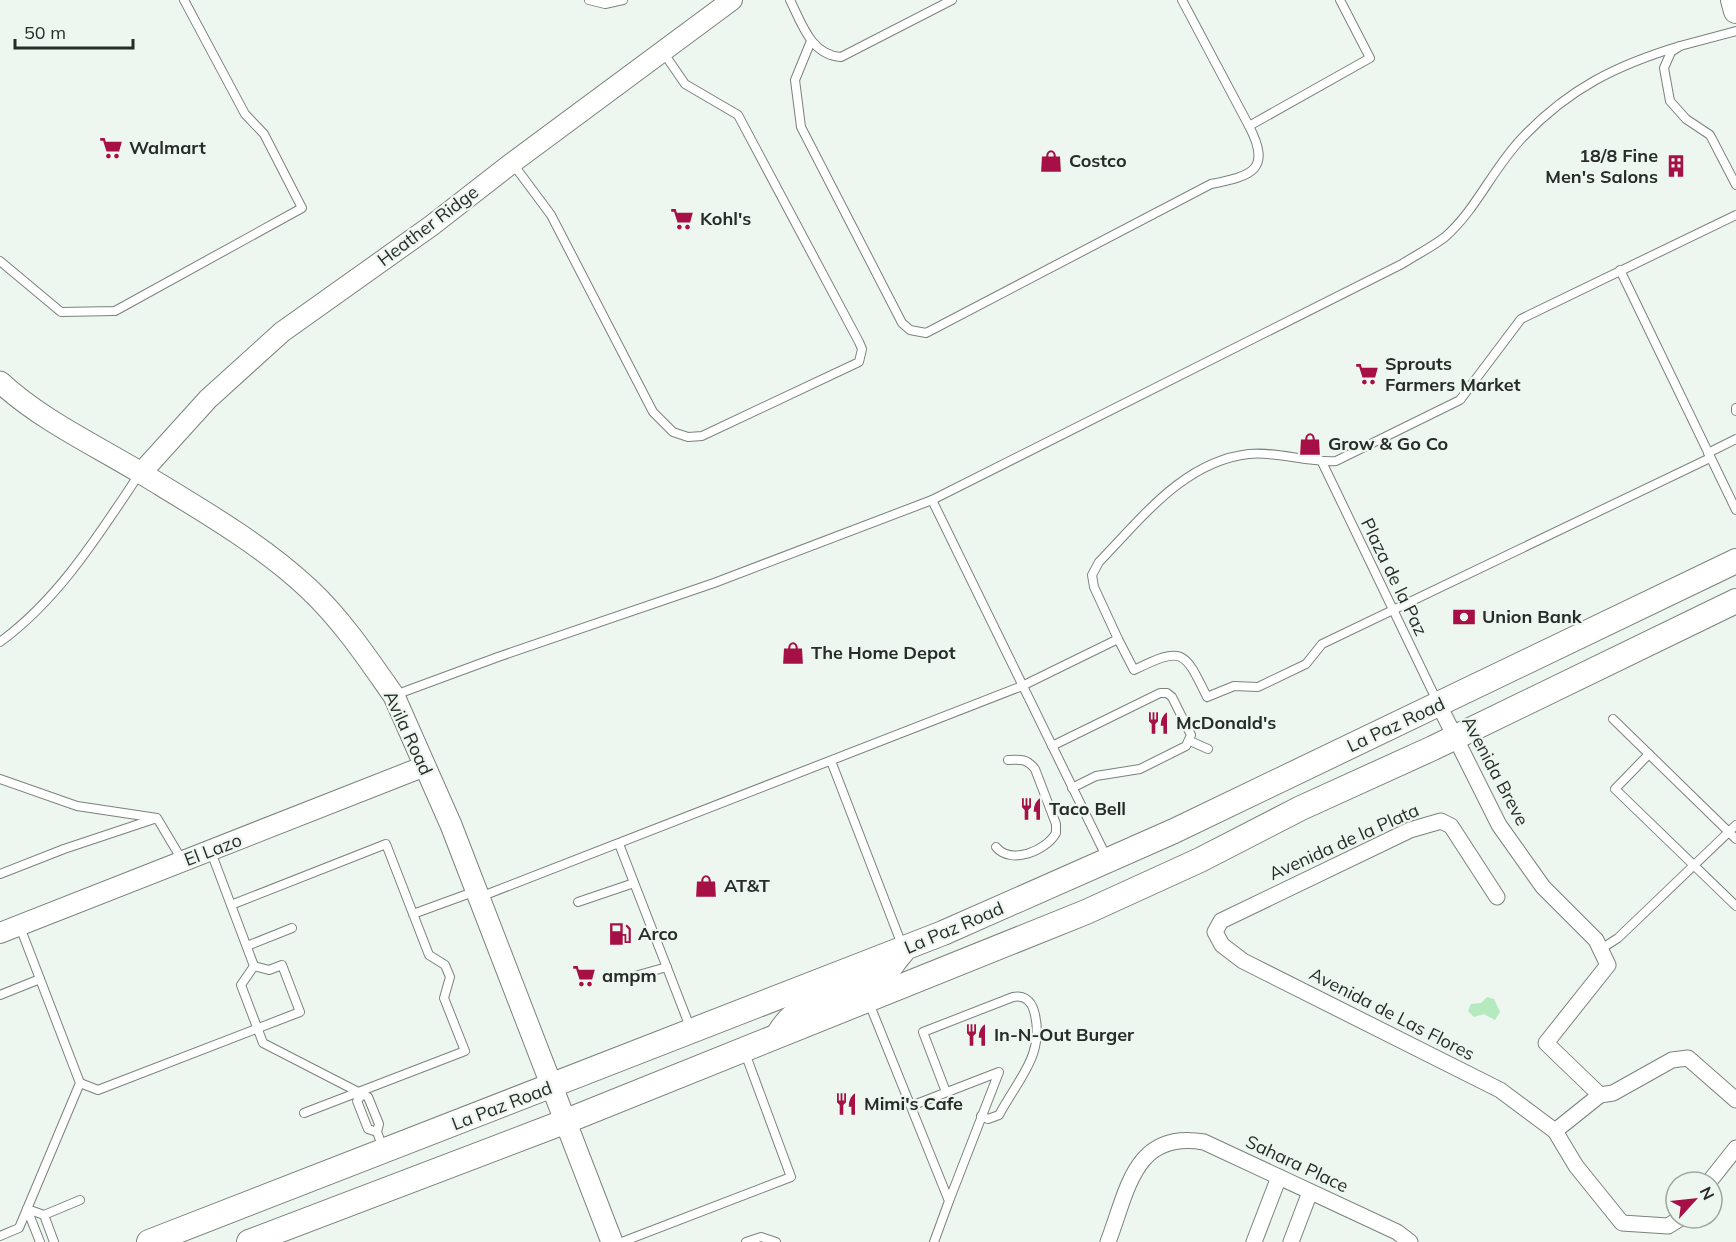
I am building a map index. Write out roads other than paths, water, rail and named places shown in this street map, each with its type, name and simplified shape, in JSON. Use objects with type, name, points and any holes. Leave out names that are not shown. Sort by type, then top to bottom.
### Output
[{"type":"main road","points":[[1733,0],[1736,11]]},
{"type":"main road","name":"Avila Road","points":[[0,382],[20,401],[141,473],[270,556],[310,589],[344,627],[394,696],[477,894],[612,1242]]},
{"type":"main road","name":"La Paz Road","points":[[149,1242],[380,1142],[551,1087],[904,949],[1108,860],[1439,705],[1736,561]]},
{"type":"main road","name":"La Paz Road","points":[[249,1242],[564,1122],[869,1002],[1086,912],[1200,860],[1301,808],[1456,737],[1736,601]]},
{"type":"main road","points":[[777,1037],[789,1018],[801,1010],[881,977],[904,949]]},
{"type":"street","name":"Heather Ridge","points":[[141,473],[208,399],[282,332],[431,226],[732,0]]},
{"type":"street","name":"Avenida Breve","points":[[1439,705],[1505,834],[1543,887],[1596,940],[1608,965],[1546,1043],[1600,1095]]},
{"type":"street","name":"El Lazo","points":[[0,933],[425,766]]},
{"type":"street","name":"Avenida de la Plata","points":[[1215,932],[1221,921],[1410,830],[1441,821],[1451,826],[1497,897]]},
{"type":"street","name":"Avenida de Las Flores","points":[[1215,932],[1222,945],[1243,961],[1500,1090],[1555,1131]]},
{"type":"street","points":[[1664,1226],[1622,1223],[1576,1166],[1555,1131],[1600,1095],[1613,1094],[1672,1060],[1688,1058],[1736,1100]]},
{"type":"street","name":"Sahara Place","points":[[1108,1242],[1137,1166],[1163,1143],[1185,1139],[1204,1142],[1397,1232],[1410,1242]]},
{"type":"street","points":[[1719,1170],[1736,1148]]},
{"type":"street","points":[[1254,1242],[1279,1177]]},
{"type":"street","points":[[1291,1242],[1310,1192]]},
{"type":"lane","points":[[0,261],[61,312],[115,311],[302,208],[264,134],[245,114],[184,0]]},
{"type":"lane","points":[[589,0],[605,4],[623,0]]},
{"type":"lane","points":[[790,0],[811,41],[823,53],[841,57],[952,0]]},
{"type":"lane","points":[[811,41],[795,80],[801,127],[902,322],[918,333],[934,330],[1211,184],[1237,178],[1253,171],[1260,163],[1259,144],[1182,0]]},
{"type":"lane","points":[[1249,126],[1370,58],[1340,0]]},
{"type":"lane","points":[[394,696],[498,657],[714,583],[932,500],[1402,264],[1445,236],[1467,212],[1523,136],[1550,112],[1607,72],[1680,46],[1736,31]]},
{"type":"lane","points":[[1680,46],[1671,52],[1665,61],[1664,69],[1670,101],[1686,119],[1710,135],[1736,185]]},
{"type":"lane","points":[[512,163],[551,215],[653,412],[673,432],[688,437],[715,432],[781,397],[859,362],[862,349],[860,342],[738,115],[685,84],[662,51]]},
{"type":"lane","points":[[1736,215],[1521,319],[1460,400],[1336,461],[1323,462],[1283,454],[1248,454],[1218,462],[1190,474],[1168,492],[1099,562],[1092,575],[1094,587],[1134,670],[1174,654],[1184,658],[1192,667],[1207,697],[1234,686],[1258,687],[1306,664],[1322,644],[1709,455],[1736,438]]},
{"type":"lane","points":[[1620,270],[1736,510]]},
{"type":"lane","name":"Plaza de la Paz","points":[[1323,462],[1439,705]]},
{"type":"lane","points":[[2,639],[40,608],[72,571],[141,473]]},
{"type":"lane","points":[[932,500],[1108,860]]},
{"type":"lane","points":[[413,914],[619,844],[1022,686],[1118,639]]},
{"type":"lane","points":[[1052,746],[1160,693],[1167,693],[1172,697],[1191,735],[1190,741]]},
{"type":"lane","points":[[1613,719],[1736,839]]},
{"type":"lane","points":[[1190,741],[1208,749]]},
{"type":"lane","points":[[1072,788],[1096,776],[1140,769],[1190,741]]},
{"type":"lane","points":[[1649,754],[1615,789],[1736,906]]},
{"type":"lane","points":[[996,847],[1001,854],[1015,857],[1046,845],[1056,833],[1056,824],[1035,770],[1029,762],[1022,759],[1008,760]]},
{"type":"lane","points":[[831,761],[904,949]]},
{"type":"lane","points":[[0,779],[77,806],[157,818]]},
{"type":"lane","points":[[0,874],[64,849],[157,818]]},
{"type":"lane","points":[[157,818],[182,862]]},
{"type":"lane","points":[[1601,949],[1618,938],[1736,825]]},
{"type":"lane","points":[[231,905],[386,844],[429,955],[445,965],[450,977],[444,998],[465,1051],[361,1093],[304,1113]]},
{"type":"lane","points":[[619,844],[691,1031]]},
{"type":"lane","points":[[210,851],[254,966]]},
{"type":"lane","points":[[578,902],[634,883]]},
{"type":"lane","points":[[0,1236],[19,1228],[80,1083],[19,925]]},
{"type":"lane","points":[[247,946],[292,928]]},
{"type":"lane","points":[[80,1083],[98,1090],[300,1012],[282,965],[269,970],[254,966]]},
{"type":"lane","points":[[254,966],[241,985],[263,1043],[368,1097],[379,1124],[380,1142]]},
{"type":"lane","points":[[624,980],[667,967]]},
{"type":"lane","points":[[0,995],[40,979]]},
{"type":"lane","points":[[946,1092],[923,1032],[1020,996],[1033,1007],[1038,1037],[1033,1060],[1013,1088],[999,1115],[988,1119],[981,1116]]},
{"type":"lane","points":[[869,1002],[949,1201]]},
{"type":"lane","points":[[622,1242],[791,1177],[744,1050]]},
{"type":"lane","points":[[911,1106],[999,1071],[934,1242]]},
{"type":"lane","points":[[27,1209],[44,1215],[80,1200]]},
{"type":"lane","points":[[27,1209],[40,1242]]},
{"type":"lane","points":[[44,1215],[54,1242]]},
{"type":"lane","points":[[746,1242],[761,1237],[776,1242]]},
{"type":"place","name":"Walmart","points":[[111,148]]},
{"type":"place","name":"Costco","points":[[1051,161]]},
{"type":"place","name":"18/8 Fine Men's Salons","points":[[1676,166]]},
{"type":"place","name":"Kohl's","points":[[682,219]]},
{"type":"place","name":"Sprouts Farmers Market","points":[[1367,374]]},
{"type":"place","name":"Grow & Go Co","points":[[1310,444]]},
{"type":"place","name":"Union Bank","points":[[1464,617]]},
{"type":"place","name":"The Home Depot","points":[[793,653]]},
{"type":"place","name":"McDonald's","points":[[1158,723]]},
{"type":"place","name":"Taco Bell","points":[[1031,809]]},
{"type":"place","name":"AT&T","points":[[706,886]]},
{"type":"place","name":"Arco","points":[[620,934]]},
{"type":"place","name":"ampm","points":[[584,976]]},
{"type":"place","name":"In-N-Out Burger","points":[[976,1035]]},
{"type":"place","name":"Mimi's Cafe","points":[[846,1104]]}]
